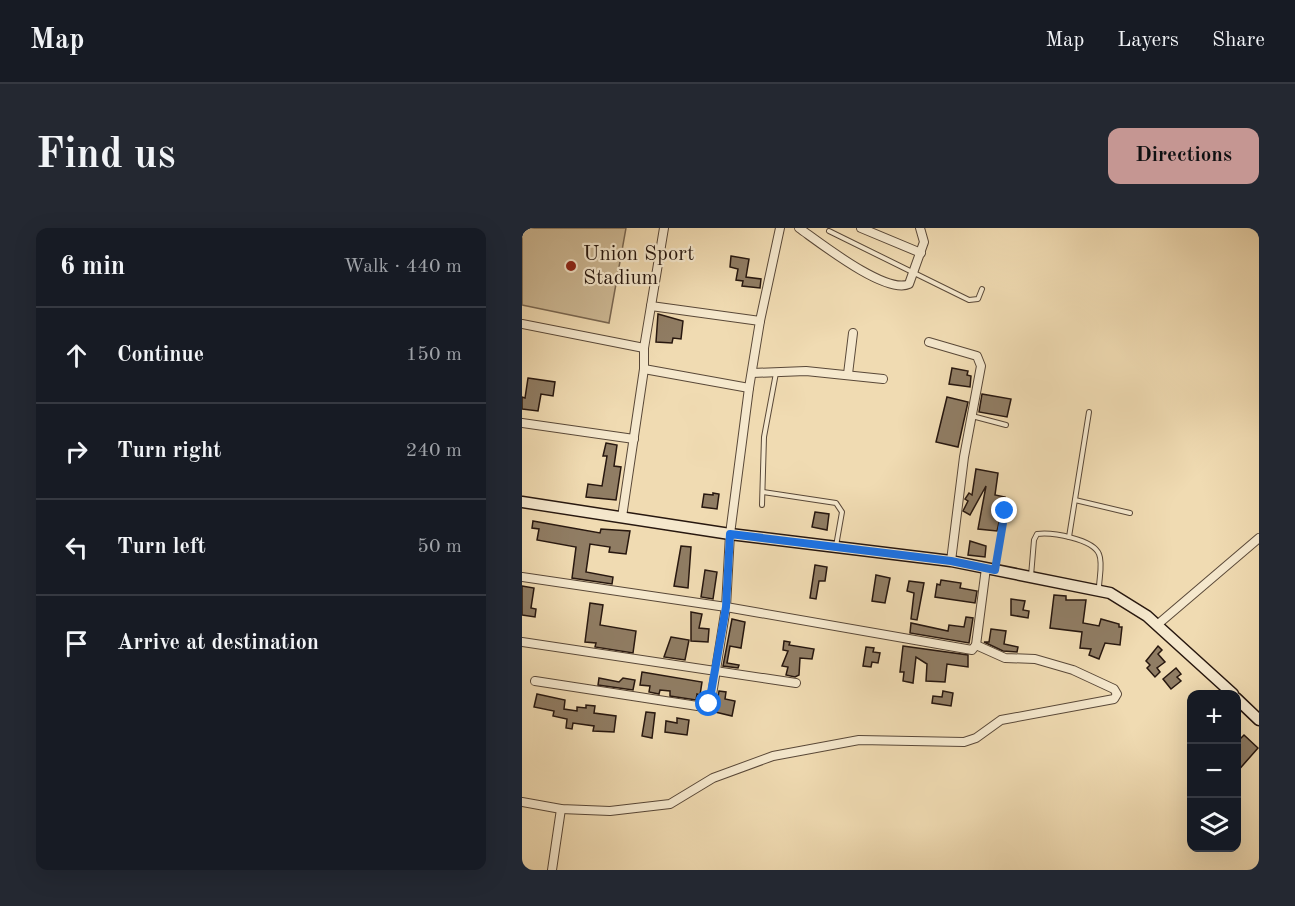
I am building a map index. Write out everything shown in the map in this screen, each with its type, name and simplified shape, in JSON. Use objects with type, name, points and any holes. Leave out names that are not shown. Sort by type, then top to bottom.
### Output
[{"type":"street","points":[[622,517],[644,369],[644,348],[664,228]]},
{"type":"street","points":[[535,681],[704,707],[711,701],[726,607],[730,534],[749,388],[760,321],[780,228]]},
{"type":"street","points":[[799,228],[872,277],[902,287],[909,285],[921,253],[924,242],[920,228]]},
{"type":"street","points":[[861,228],[921,253]]},
{"type":"street","points":[[651,306],[760,321]]},
{"type":"street","points":[[522,324],[644,348]]},
{"type":"street","points":[[848,374],[854,333]]},
{"type":"street","points":[[929,342],[977,356],[981,366],[951,561]]},
{"type":"street","points":[[644,369],[749,388]]},
{"type":"street","points":[[752,373],[776,374],[806,371],[883,379]]},
{"type":"street","points":[[522,423],[634,439]]},
{"type":"street","points":[[522,502],[730,534],[951,561],[1110,593],[1157,625],[1229,690]]},
{"type":"street","points":[[1157,625],[1259,538]]},
{"type":"street","points":[[522,577],[726,607],[972,650],[976,645],[991,569]]},
{"type":"street","points":[[522,642],[796,683]]},
{"type":"street","points":[[522,802],[561,809],[610,811],[670,804],[712,778],[773,756],[859,740],[964,742],[976,738],[1001,720],[1114,699],[1117,694],[1114,689],[1072,670],[1035,658],[1005,658],[976,645]]},
{"type":"street","points":[[1241,703],[1259,720]]},
{"type":"street","points":[[552,870],[561,809]]},
{"type":"lane","points":[[829,231],[913,275],[975,301],[982,289]]},
{"type":"lane","points":[[762,505],[764,437],[776,374]]},
{"type":"lane","points":[[1069,537],[1089,412]]},
{"type":"lane","points":[[972,416],[1006,425]]},
{"type":"lane","points":[[763,492],[836,503],[842,512],[836,547]]},
{"type":"lane","points":[[1075,500],[1130,513]]},
{"type":"lane","points":[[991,569],[1005,511]]},
{"type":"lane","points":[[1030,577],[1034,540],[1037,534],[1069,537],[1095,547],[1100,556],[1099,591]]},
{"type":"shaded area","name":"Union Sport Stadium","points":[[522,228],[626,228],[609,323],[522,305]]},
{"type":"building","points":[[731,256],[749,259],[746,277],[761,279],[760,288],[742,286],[743,281],[736,280],[738,269],[730,267]]},
{"type":"building","points":[[658,314],[683,321],[681,339],[673,338],[672,343],[656,342]]},
{"type":"building","points":[[952,368],[968,371],[967,375],[971,376],[970,387],[949,384]]},
{"type":"building","points":[[528,378],[555,382],[553,396],[541,394],[538,411],[522,409],[522,397],[525,398]]},
{"type":"building","points":[[982,394],[1011,399],[1007,417],[979,412]]},
{"type":"building","points":[[947,397],[968,402],[958,447],[936,442]]},
{"type":"building","points":[[606,443],[617,445],[614,466],[621,467],[616,500],[586,497],[588,484],[602,486],[607,456],[603,456]]},
{"type":"building","points":[[976,469],[998,473],[995,495],[1005,497],[997,531],[978,529],[986,486],[970,515],[963,511],[968,501],[965,499],[969,493],[972,495]]},
{"type":"building","points":[[713,493],[719,494],[717,509],[702,507],[704,494],[713,495]]},
{"type":"building","points":[[815,512],[829,514],[827,530],[812,527]]},
{"type":"building","points":[[533,521],[600,533],[601,529],[630,531],[626,554],[609,552],[610,547],[590,544],[586,572],[613,577],[612,584],[572,578],[576,547],[537,540],[539,529],[532,528]]},
{"type":"building","points":[[970,541],[986,546],[985,557],[968,555]]},
{"type":"building","points":[[681,546],[691,547],[688,588],[674,586]]},
{"type":"building","points":[[815,565],[827,567],[825,581],[819,581],[816,599],[810,598]]},
{"type":"building","points":[[705,570],[717,572],[713,599],[701,597]]},
{"type":"building","points":[[876,575],[890,578],[885,603],[872,601]]},
{"type":"building","points":[[941,580],[961,583],[960,588],[977,591],[975,603],[935,597],[937,584],[940,585]]},
{"type":"building","points":[[909,581],[924,583],[917,620],[911,619],[914,593],[907,591]]},
{"type":"building","points":[[522,586],[534,588],[531,608],[536,609],[535,617],[522,615]]},
{"type":"building","points":[[1054,595],[1066,596],[1066,600],[1086,600],[1083,623],[1099,626],[1101,619],[1119,624],[1119,627],[1122,627],[1120,645],[1105,643],[1099,659],[1089,655],[1091,649],[1080,648],[1082,632],[1050,628]]},
{"type":"building","points":[[1011,599],[1025,601],[1023,610],[1029,611],[1028,618],[1011,615]]},
{"type":"building","points":[[590,603],[603,605],[600,625],[636,631],[633,653],[595,647],[596,643],[585,642]]},
{"type":"building","points":[[691,612],[702,614],[699,628],[709,629],[708,642],[691,641]]},
{"type":"building","points":[[966,617],[973,618],[969,643],[910,633],[911,623],[948,631],[949,625],[964,627]]},
{"type":"building","points":[[732,619],[745,622],[741,648],[730,646],[727,663],[739,665],[738,668],[723,666]]},
{"type":"building","points":[[991,629],[1006,631],[1004,644],[1018,647],[1017,652],[1003,651],[984,642],[989,642]]},
{"type":"building","points":[[671,637],[689,640],[685,660],[664,657]]},
{"type":"building","points":[[784,641],[790,642],[789,645],[814,649],[812,659],[800,658],[799,675],[795,677],[786,675],[788,667],[782,666],[788,651],[783,650]]},
{"type":"building","points":[[903,646],[968,655],[968,667],[947,664],[945,682],[926,681],[927,664],[916,657],[913,683],[903,681],[904,672],[900,672]]},
{"type":"building","points":[[1158,646],[1162,650],[1158,654],[1165,662],[1157,668],[1160,672],[1155,677],[1147,668],[1150,665],[1146,661]]},
{"type":"building","points":[[866,647],[874,648],[873,652],[880,653],[878,663],[872,662],[871,667],[863,666]]},
{"type":"building","points":[[1176,668],[1181,674],[1177,677],[1181,681],[1171,689],[1163,679]]},
{"type":"building","points":[[642,672],[702,682],[700,695],[697,694],[696,700],[670,696],[670,691],[660,690],[659,694],[649,692],[650,686],[640,685]]},
{"type":"building","points":[[599,678],[619,682],[623,678],[635,680],[633,690],[598,685]]},
{"type":"building","points":[[719,691],[726,692],[725,699],[735,701],[732,716],[711,711],[717,703]]},
{"type":"building","points":[[943,691],[953,693],[951,706],[932,703],[933,696],[942,697]]},
{"type":"building","points":[[537,694],[565,700],[564,709],[577,711],[577,707],[595,706],[594,713],[616,716],[614,732],[593,731],[594,726],[573,723],[572,729],[566,728],[567,719],[553,716],[554,711],[534,707]]},
{"type":"building","points":[[646,712],[655,713],[652,738],[642,736]]},
{"type":"building","points":[[677,718],[689,720],[687,735],[665,732],[666,721],[677,723]]},
{"type":"building","points":[[1244,735],[1258,748],[1241,767],[1241,744],[1241,738]]},
{"type":"place","name":"Union Sport Stadium","points":[[571,266]]},
{"type":"route","points":[[709,704],[726,607],[730,534],[951,561],[995,570],[1005,511]]}]
